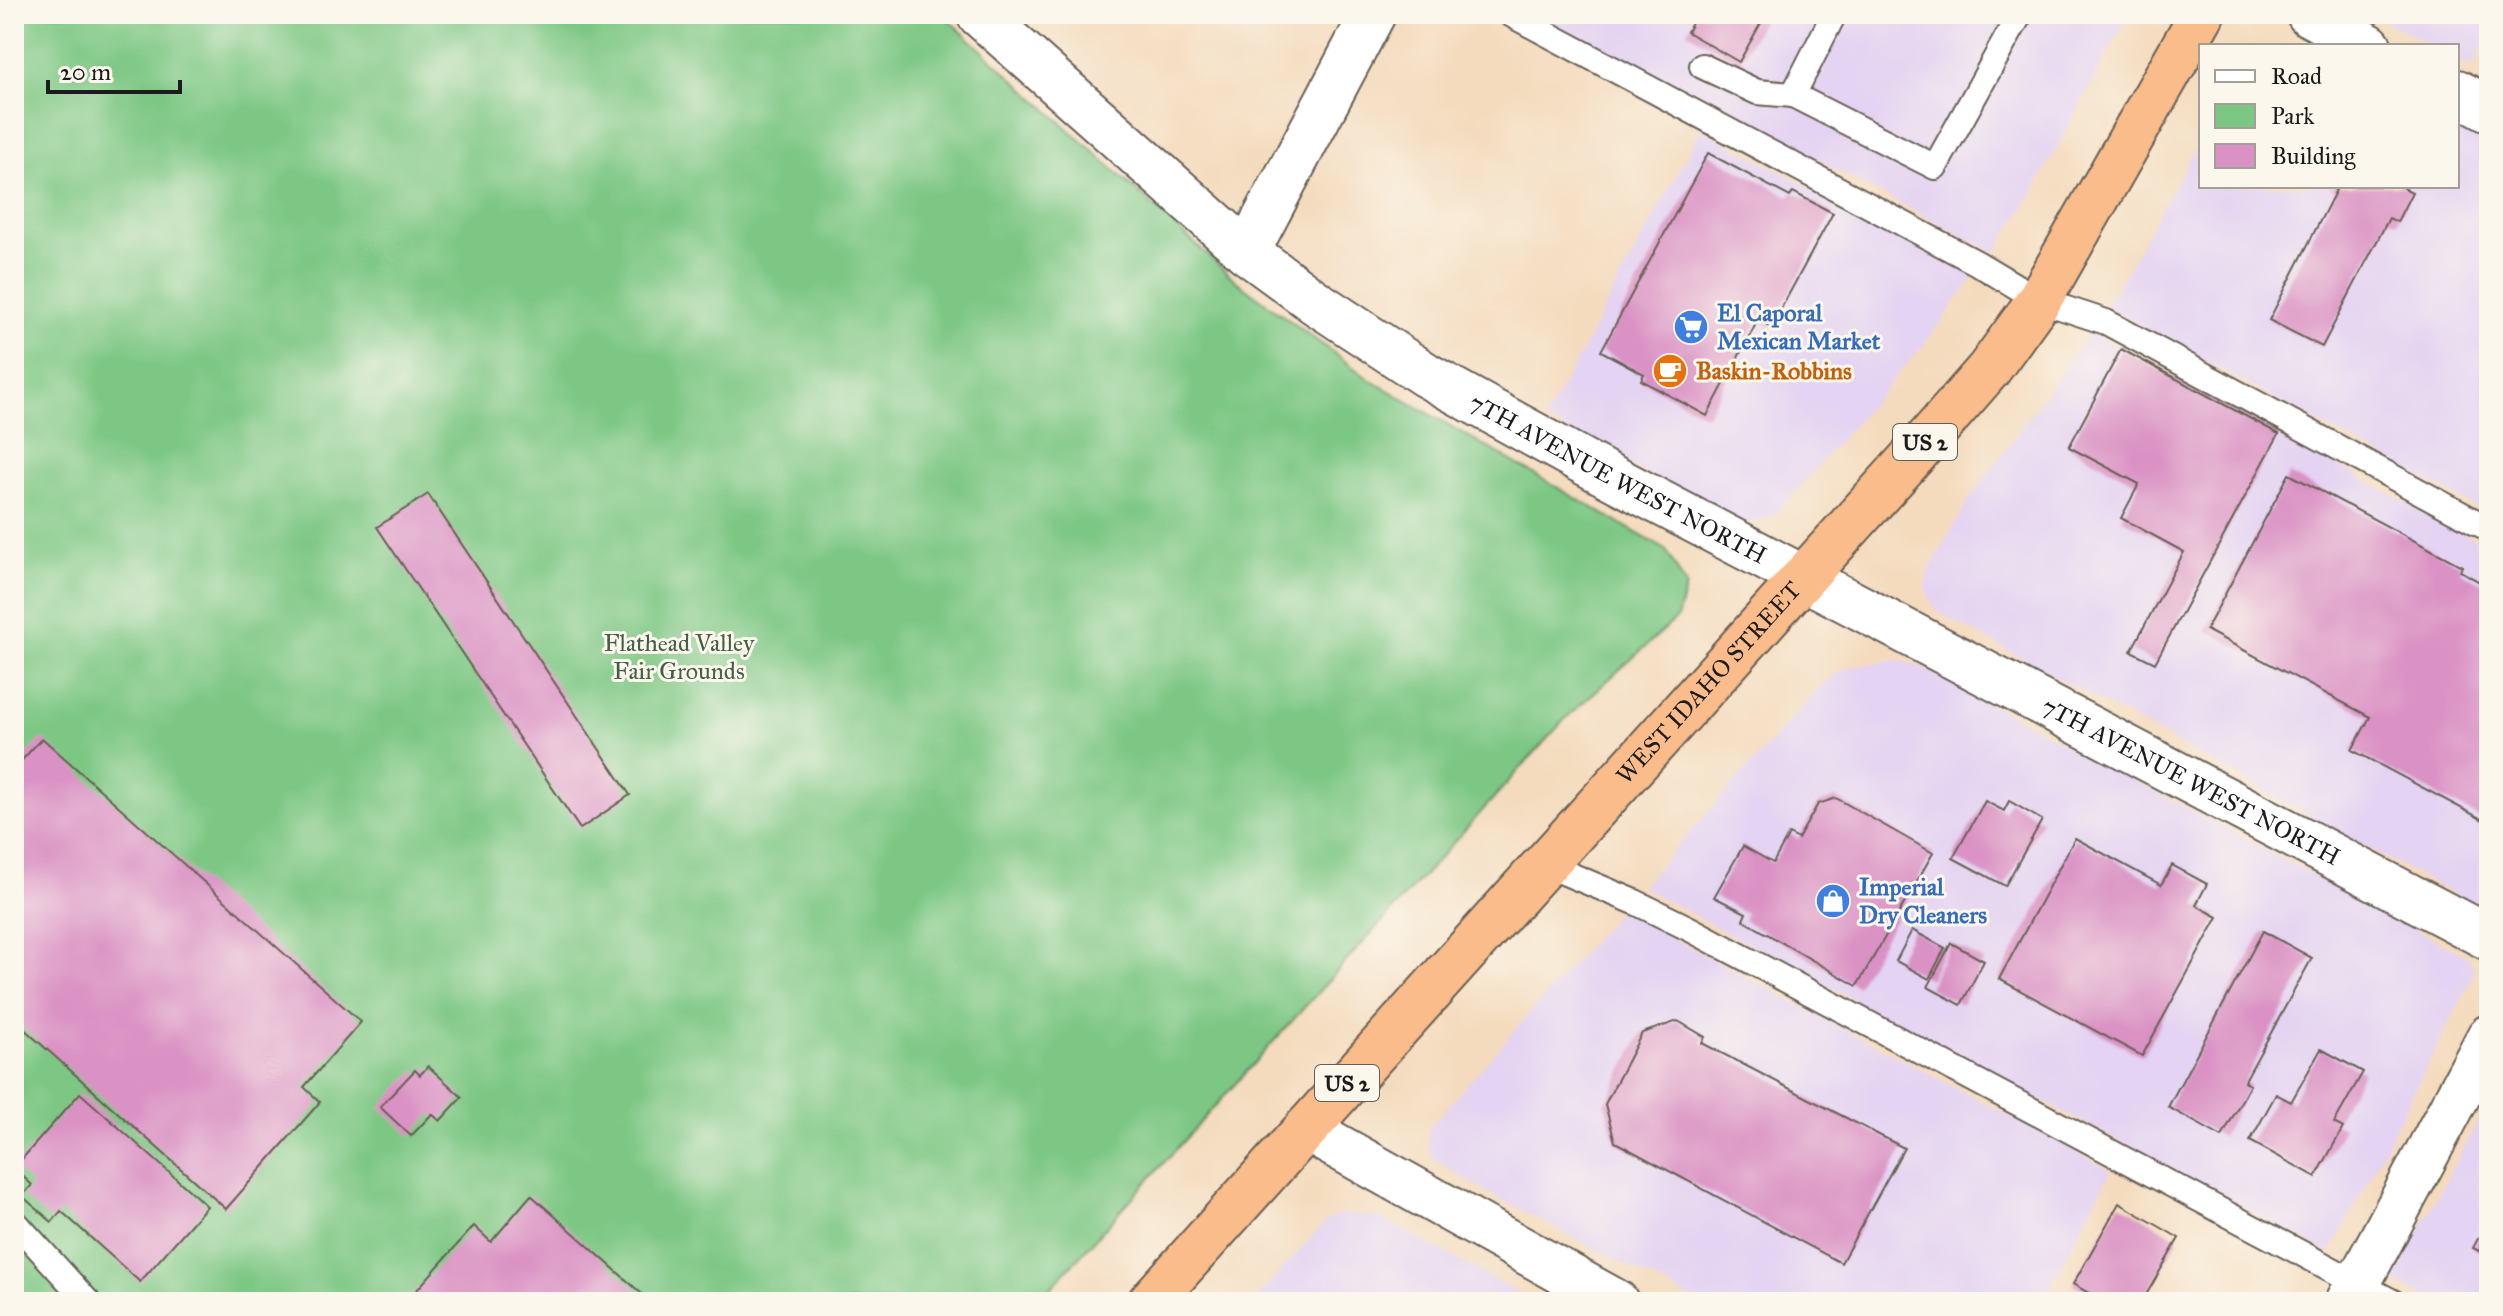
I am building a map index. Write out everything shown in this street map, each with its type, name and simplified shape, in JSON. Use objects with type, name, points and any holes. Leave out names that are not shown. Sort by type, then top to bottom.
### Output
[{"type":"highway","name":"WEST IDAHO STREET","points":[[1150,1302],[1989,369],[2039,300],[2202,14]]},
{"type":"street","name":"7TH AVENUE WEST NORTH","points":[[979,14],[1247,252],[1315,302],[1426,375],[1802,577],[2489,938]]},
{"type":"street","points":[[1247,252],[1373,14]]},
{"type":"street","points":[[2309,14],[2365,44]]},
{"type":"street","points":[[2459,93],[2489,109]]},
{"type":"street","points":[[2366,1296],[2489,1037]]},
{"type":"street","points":[[1306,1129],[1616,1302]]},
{"type":"lane","points":[[1510,14],[1977,263],[2039,300],[2106,322],[2489,529]]},
{"type":"lane","points":[[1793,95],[1834,14]]},
{"type":"lane","points":[[1702,66],[1757,92],[1793,95],[1935,167],[2020,14]]},
{"type":"lane","points":[[1544,864],[1690,929],[2366,1296]]},
{"type":"lane","points":[[14,1221],[88,1302]]},
{"type":"shaded area","points":[[1537,14],[2129,14],[2027,203],[1995,253]]},
{"type":"shaded area","points":[[2371,14],[2489,14],[2489,36],[2472,67],[2459,60],[2459,44],[2429,44]]},
{"type":"shaded area","points":[[1701,129],[1975,276],[1925,343],[1778,511],[1749,523],[1734,521],[1545,419]]},
{"type":"shaded area","points":[[2459,129],[2489,145],[2489,514],[2105,308],[2199,143],[2199,188],[2459,188]]},
{"type":"shaded area","points":[[2090,331],[2489,547],[2489,914],[1933,607],[1925,585],[1929,571],[1965,506]]},
{"type":"shaded area","points":[[1895,660],[1917,665],[2468,957],[2473,965],[2473,977],[2330,1254],[1641,887],[1826,681],[1846,668]]},
{"type":"shaded area","points":[[1620,910],[2111,1170],[2042,1302],[1697,1302],[1479,1188],[1435,1160],[1427,1146],[1429,1128]]},
{"type":"shaded area","points":[[2489,1100],[2489,1302],[2436,1302],[2393,1280]]},
{"type":"shaded area","points":[[1341,1214],[1384,1220],[1536,1302],[1253,1302],[1327,1220]]},
{"type":"green space","name":"Flathead Valley Fair Grounds","points":[[14,14],[942,14],[1236,281],[1369,379],[1666,550],[1686,586],[1677,618],[1566,718],[1038,1302],[14,1302]]},
{"type":"building","points":[[1697,14],[1766,14],[1739,62],[1687,32]]},
{"type":"building","points":[[1708,153],[1790,197],[1793,192],[1833,213],[1771,327],[1758,320],[1707,416],[1641,380],[1644,374],[1601,351]]},
{"type":"building","points":[[2332,188],[2404,188],[2412,192],[2397,222],[2389,218],[2322,347],[2269,320],[2336,190]]},
{"type":"building","points":[[2121,349],[2279,434],[2155,663],[2131,651],[2184,552],[2121,518],[2139,484],[2069,447]]},
{"type":"building","points":[[2289,474],[2462,566],[2460,571],[2489,587],[2489,823],[2352,750],[2370,717],[2206,630]]},
{"type":"building","points":[[428,494],[630,795],[580,829],[377,527]]},
{"type":"building","points":[[42,738],[361,1022],[304,1087],[320,1102],[226,1209],[14,1020],[14,769]]},
{"type":"building","points":[[1836,798],[1933,853],[1857,986],[1743,920],[1746,913],[1714,897],[1743,846],[1773,863],[1789,834],[1798,839],[1818,804]]},
{"type":"building","points":[[1985,801],[2004,811],[2009,801],[2042,820],[2005,886],[1953,858]]},
{"type":"building","points":[[2075,838],[2161,885],[2172,865],[2207,884],[2196,905],[2218,917],[2142,1056],[1999,979]]},
{"type":"building","points":[[1912,930],[1945,948],[1929,979],[1896,961]]},
{"type":"building","points":[[2263,931],[2312,958],[2244,1082],[2250,1085],[2222,1137],[2168,1107]]},
{"type":"building","points":[[1951,943],[1984,961],[1961,1005],[1928,987]]},
{"type":"building","points":[[1678,1021],[1705,1037],[1702,1043],[1904,1148],[1841,1263],[1615,1142],[1605,1104],[1642,1033]]},
{"type":"building","points":[[2321,1049],[2363,1072],[2334,1123],[2343,1128],[2316,1177],[2250,1141],[2276,1094],[2291,1102]]},
{"type":"building","points":[[428,1066],[462,1097],[440,1121],[432,1114],[411,1136],[380,1107],[415,1070],[420,1075]]},
{"type":"building","points":[[80,1093],[207,1206],[140,1282],[61,1211],[52,1222],[22,1196],[32,1185],[14,1168]]},
{"type":"building","points":[[531,1195],[651,1302],[406,1302],[474,1226],[491,1242]]},
{"type":"building","points":[[2119,1203],[2179,1238],[2142,1302],[2105,1302],[2073,1284]]},
{"type":"building","points":[[2489,1218],[2489,1256],[2473,1248]]},
{"type":"place","name":"El Caporal Mexican Market","points":[[1691,327]]},
{"type":"place","name":"Baskin-Robbins","points":[[1670,371]]},
{"type":"place","name":"Imperial Dry Cleaners","points":[[1833,901]]}]
